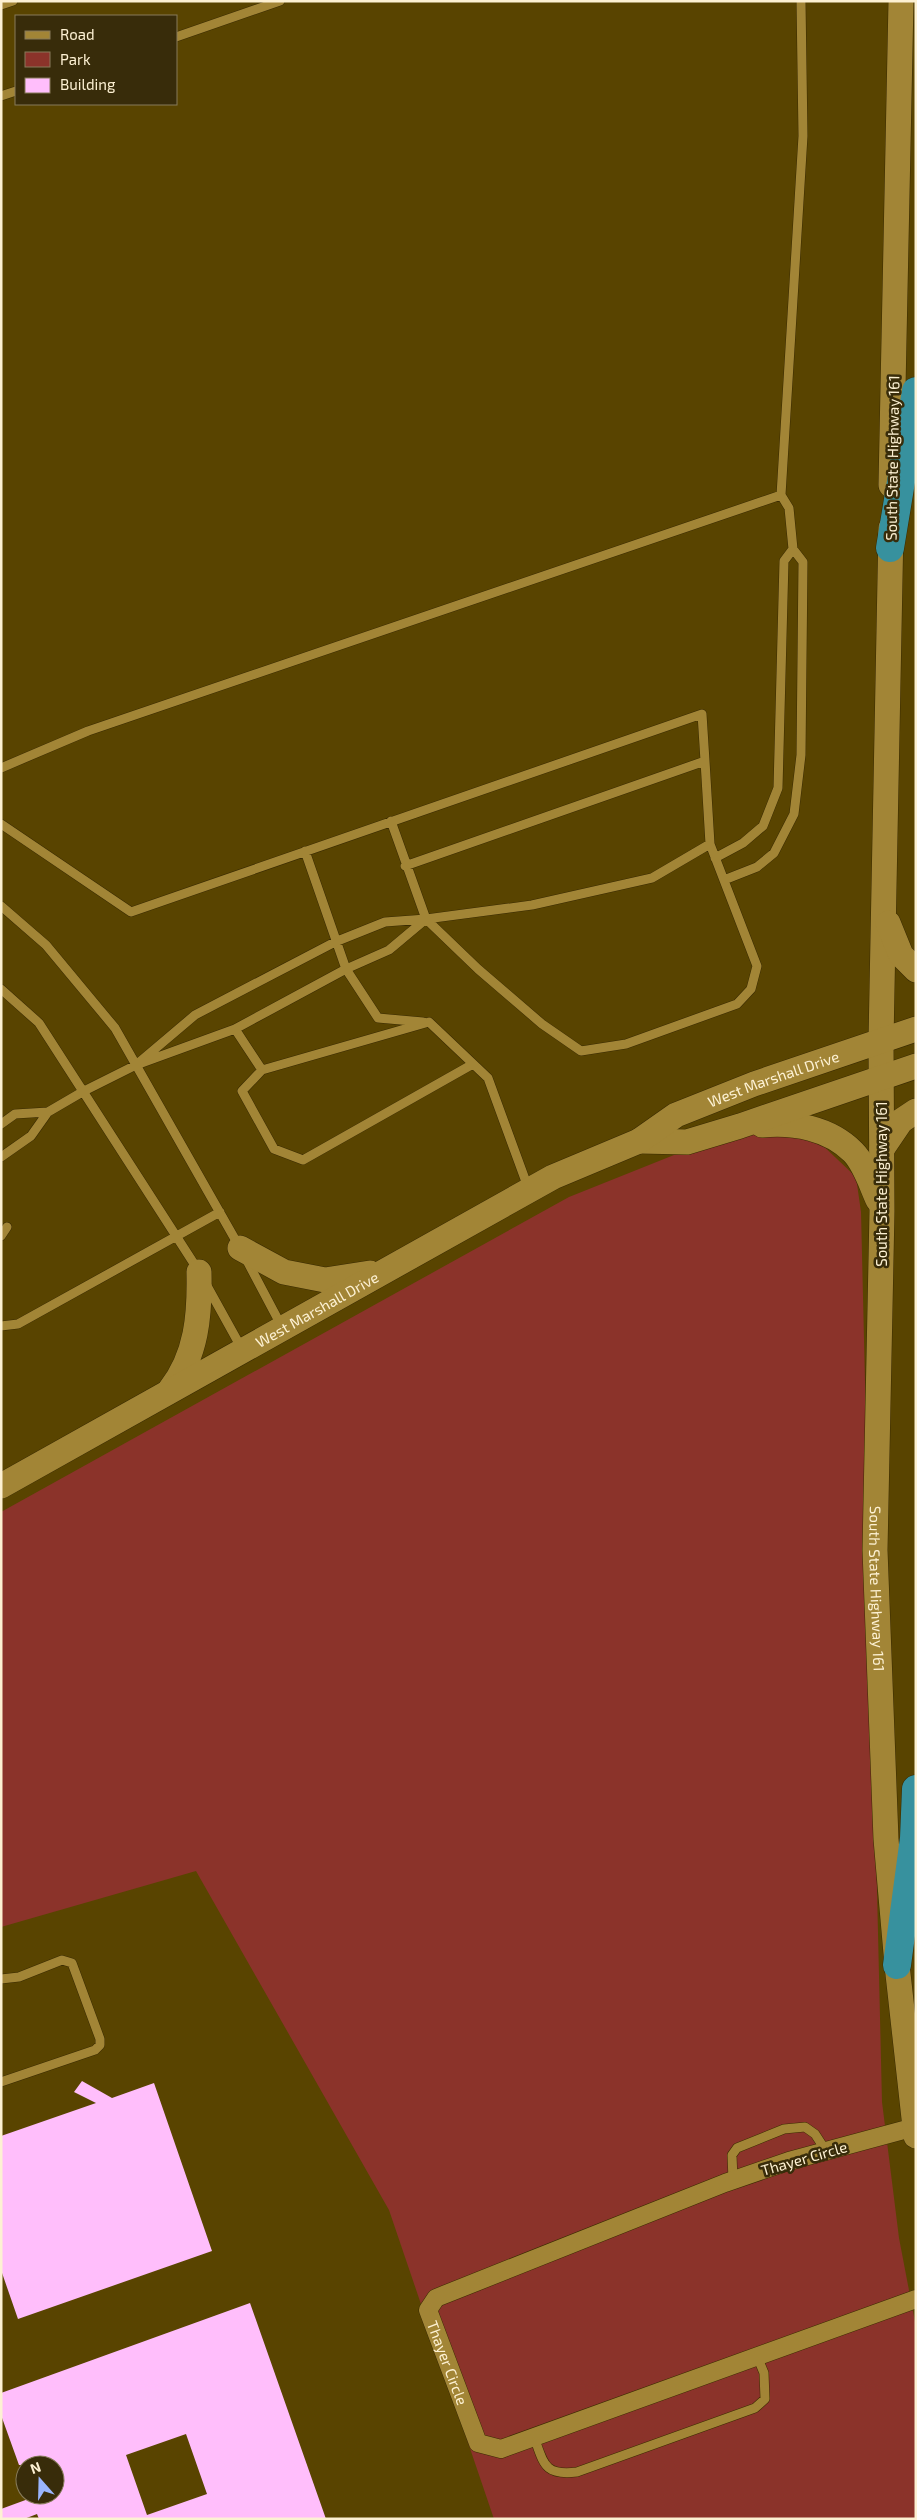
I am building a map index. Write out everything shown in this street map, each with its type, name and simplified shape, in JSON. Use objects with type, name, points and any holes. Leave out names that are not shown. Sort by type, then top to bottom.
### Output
[{"type":"highway","points":[[890,548],[916,391]]},
{"type":"highway","points":[[896,1965],[914,1838],[916,1789]]},
{"type":"main road","name":"South State Highway 161","points":[[901,1],[881,1041],[882,1211],[875,1550],[886,1839],[896,1965],[915,2131]]},
{"type":"main road","points":[[884,914],[901,955],[916,970]]},
{"type":"main road","name":"West Marshall Drive","points":[[1,1486],[167,1394],[242,1349],[529,1190],[553,1177],[639,1141],[676,1115],[754,1084],[916,1029]]},
{"type":"main road","name":"West Marshall Drive","points":[[639,1141],[687,1142],[740,1126],[916,1066]]},
{"type":"main road","points":[[882,1149],[901,1121],[916,1111]]},
{"type":"main road","points":[[740,1126],[782,1123],[810,1128],[835,1138],[854,1152],[865,1170],[882,1211]]},
{"type":"main road","points":[[240,1248],[284,1272],[325,1280],[387,1270]]},
{"type":"main road","points":[[167,1394],[181,1376],[194,1342],[200,1311],[199,1272]]},
{"type":"street","name":"Thayer Circle","points":[[915,2131],[788,2160],[733,2180],[436,2298],[428,2310],[478,2443],[501,2449],[916,2300]]},
{"type":"lane","points":[[1,5],[13,1]]},
{"type":"lane","points":[[178,36],[280,1]]},
{"type":"lane","points":[[724,880],[757,867],[774,853],[794,814],[801,755],[803,562],[793,549],[789,508],[781,495],[803,136],[801,1]]},
{"type":"lane","points":[[1,96],[15,91]]},
{"type":"lane","points":[[1,768],[88,731],[781,495]]},
{"type":"lane","points":[[715,858],[743,843],[763,826],[778,788],[784,561],[793,549]]},
{"type":"lane","points":[[1,824],[131,912],[391,821],[702,714],[710,844],[757,966],[750,989],[737,1004],[626,1044],[581,1051],[542,1024],[478,969],[426,919],[405,866],[391,821]]},
{"type":"lane","points":[[405,866],[705,761]]},
{"type":"lane","points":[[136,1065],[195,1015],[335,942],[384,922],[426,919],[532,906],[652,878],[710,844]]},
{"type":"lane","points":[[305,851],[335,942],[346,968],[378,1018],[429,1022],[488,1078],[529,1190]]},
{"type":"lane","points":[[1,906],[46,945],[115,1028],[283,1327]]},
{"type":"lane","points":[[1,1157],[30,1136],[48,1112],[136,1065],[235,1029],[346,968],[389,950],[426,919]]},
{"type":"lane","points":[[1,989],[39,1024],[199,1272],[242,1349]]},
{"type":"lane","points":[[429,1022],[262,1070],[242,1091],[274,1149],[303,1160],[473,1064]]},
{"type":"lane","points":[[235,1029],[262,1070]]},
{"type":"lane","points":[[1,1124],[16,1114],[48,1112]]},
{"type":"lane","points":[[1,1326],[18,1324],[220,1212]]},
{"type":"lane","points":[[1,1236],[7,1227]]},
{"type":"lane","points":[[1,1979],[19,1977],[62,1960],[72,1963],[100,2040],[100,2045],[95,2050],[1,2082]]},
{"type":"lane","points":[[733,2180],[732,2155],[737,2148],[784,2129],[805,2127],[815,2134],[826,2151]]},
{"type":"lane","points":[[534,2437],[545,2466],[560,2474],[577,2472],[755,2408],[765,2398],[764,2373],[757,2356]]},
{"type":"green space","points":[[767,1131],[817,1140],[856,1177],[861,1212],[882,2102],[899,2238],[916,2327],[916,2519],[494,2519],[389,2210],[196,1871],[1,1927],[1,1512],[569,1197],[674,1155]]},
{"type":"building","points":[[82,2081],[112,2098],[154,2083],[212,2251],[18,2319],[1,2270],[1,2136],[96,2103],[74,2092]]},
{"type":"building","points":[[250,2303],[326,2519],[39,2519],[37,2514],[24,2519],[1,2519],[1,2509],[15,2504],[65,2505],[65,2455],[15,2455],[1,2415],[1,2393]],"holes":[[[186,2434],[207,2494],[147,2515],[126,2455]]]}]
